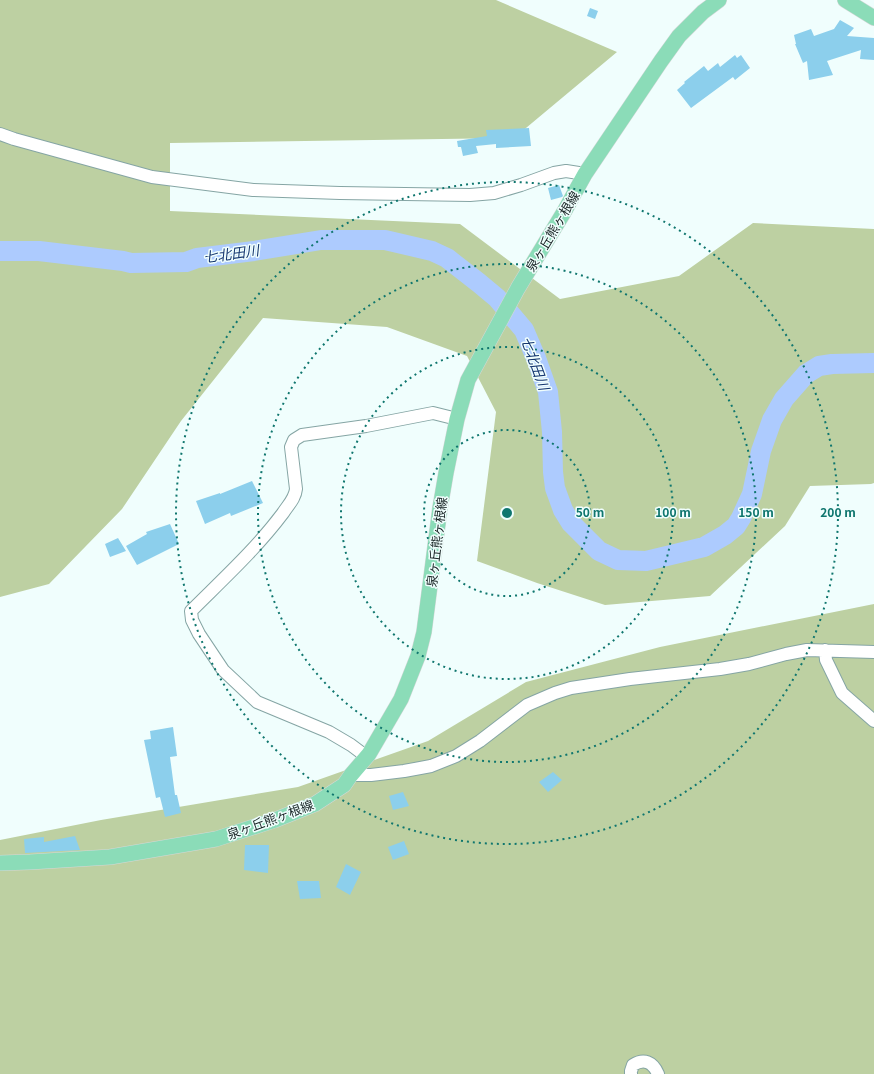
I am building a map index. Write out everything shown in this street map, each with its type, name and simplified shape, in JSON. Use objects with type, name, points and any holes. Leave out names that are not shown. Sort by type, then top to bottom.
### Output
[{"type":"main road","name":"泉ヶ丘熊ヶ根線","points":[[0,863],[110,857],[216,839],[275,820],[315,804],[344,785],[367,757],[401,699],[418,656],[425,625],[440,508],[451,444],[468,380],[518,288],[585,174],[679,36],[703,12],[719,0]]},
{"type":"main road","points":[[845,0],[874,18]]},
{"type":"street","points":[[0,134],[14,140],[152,177],[253,190],[470,195],[494,193],[554,173],[566,171],[585,174]]},
{"type":"street","points":[[367,757],[351,745],[329,732],[257,702],[220,664],[199,634],[192,620],[191,611],[247,555],[274,525],[295,496],[296,489],[291,447],[294,440],[302,435],[366,426],[433,413],[457,419]]},
{"type":"street","points":[[351,775],[371,775],[404,771],[430,766],[446,760],[456,756],[480,741],[527,705],[571,688],[630,679],[720,669],[749,664],[807,650],[874,652]]},
{"type":"street","points":[[825,650],[826,660],[842,693],[874,721]]},
{"type":"street","points":[[630,1074],[633,1065],[642,1061],[646,1061],[651,1064],[656,1069],[658,1074]]},
{"type":"green space","points":[[0,0],[496,0],[617,52],[514,138],[170,143],[170,211],[460,224],[560,299],[679,276],[753,223],[874,229],[874,483],[810,486],[785,526],[710,596],[605,605],[537,583],[477,561],[496,412],[467,356],[387,327],[263,318],[181,421],[122,509],[49,584],[0,597]]},
{"type":"green space","points":[[874,604],[874,1074],[0,1074],[0,840],[101,820],[298,787],[428,741],[526,682],[660,647]]},
{"type":"building","points":[[590,8],[598,11],[595,19],[587,16]]},
{"type":"building","points":[[840,20],[854,28],[847,36],[874,38],[874,60],[860,59],[861,50],[827,61],[833,75],[809,80],[807,61],[803,63],[795,44],[794,35],[811,29],[814,36],[834,29]]},
{"type":"building","points":[[735,55],[737,58],[741,55],[750,68],[735,80],[733,77],[691,108],[677,90],[685,83],[684,82],[704,66],[708,71],[718,63],[720,67]]},
{"type":"building","points":[[529,128],[531,146],[496,148],[496,144],[476,146],[478,153],[463,156],[461,147],[458,147],[457,141],[487,136],[486,130]]},
{"type":"building","points":[[559,185],[563,196],[551,200],[548,188]]},
{"type":"building","points":[[252,481],[263,503],[231,516],[230,513],[205,524],[196,501],[220,494]]},
{"type":"building","points":[[170,524],[179,544],[137,565],[126,546],[147,534],[146,532]]},
{"type":"building","points":[[118,538],[126,551],[110,557],[105,544]]},
{"type":"building","points":[[173,727],[177,756],[170,757],[175,795],[177,795],[181,813],[165,817],[160,797],[156,798],[144,740],[151,739],[150,731]]},
{"type":"building","points":[[553,772],[562,780],[548,792],[539,782]]},
{"type":"building","points":[[403,792],[409,806],[393,810],[389,796]]},
{"type":"building","points":[[75,836],[80,850],[25,853],[24,839],[44,837],[44,842]]},
{"type":"building","points":[[404,841],[409,854],[393,860],[388,847]]},
{"type":"building","points":[[245,845],[269,845],[268,873],[244,870]]},
{"type":"building","points":[[346,864],[361,872],[350,895],[336,887]]},
{"type":"building","points":[[297,881],[319,881],[321,898],[300,899]]},
{"type":"waterway","name":"七北田川","points":[[0,251],[39,251],[131,263],[186,262],[197,258],[254,251],[321,240],[385,240],[432,251],[447,258],[497,298],[524,330],[548,392],[555,488],[563,510],[571,523],[599,551],[618,560],[646,561],[704,547],[725,535],[736,526],[752,494],[761,451],[772,420],[784,399],[806,374],[819,366],[832,364],[874,363]]}]
